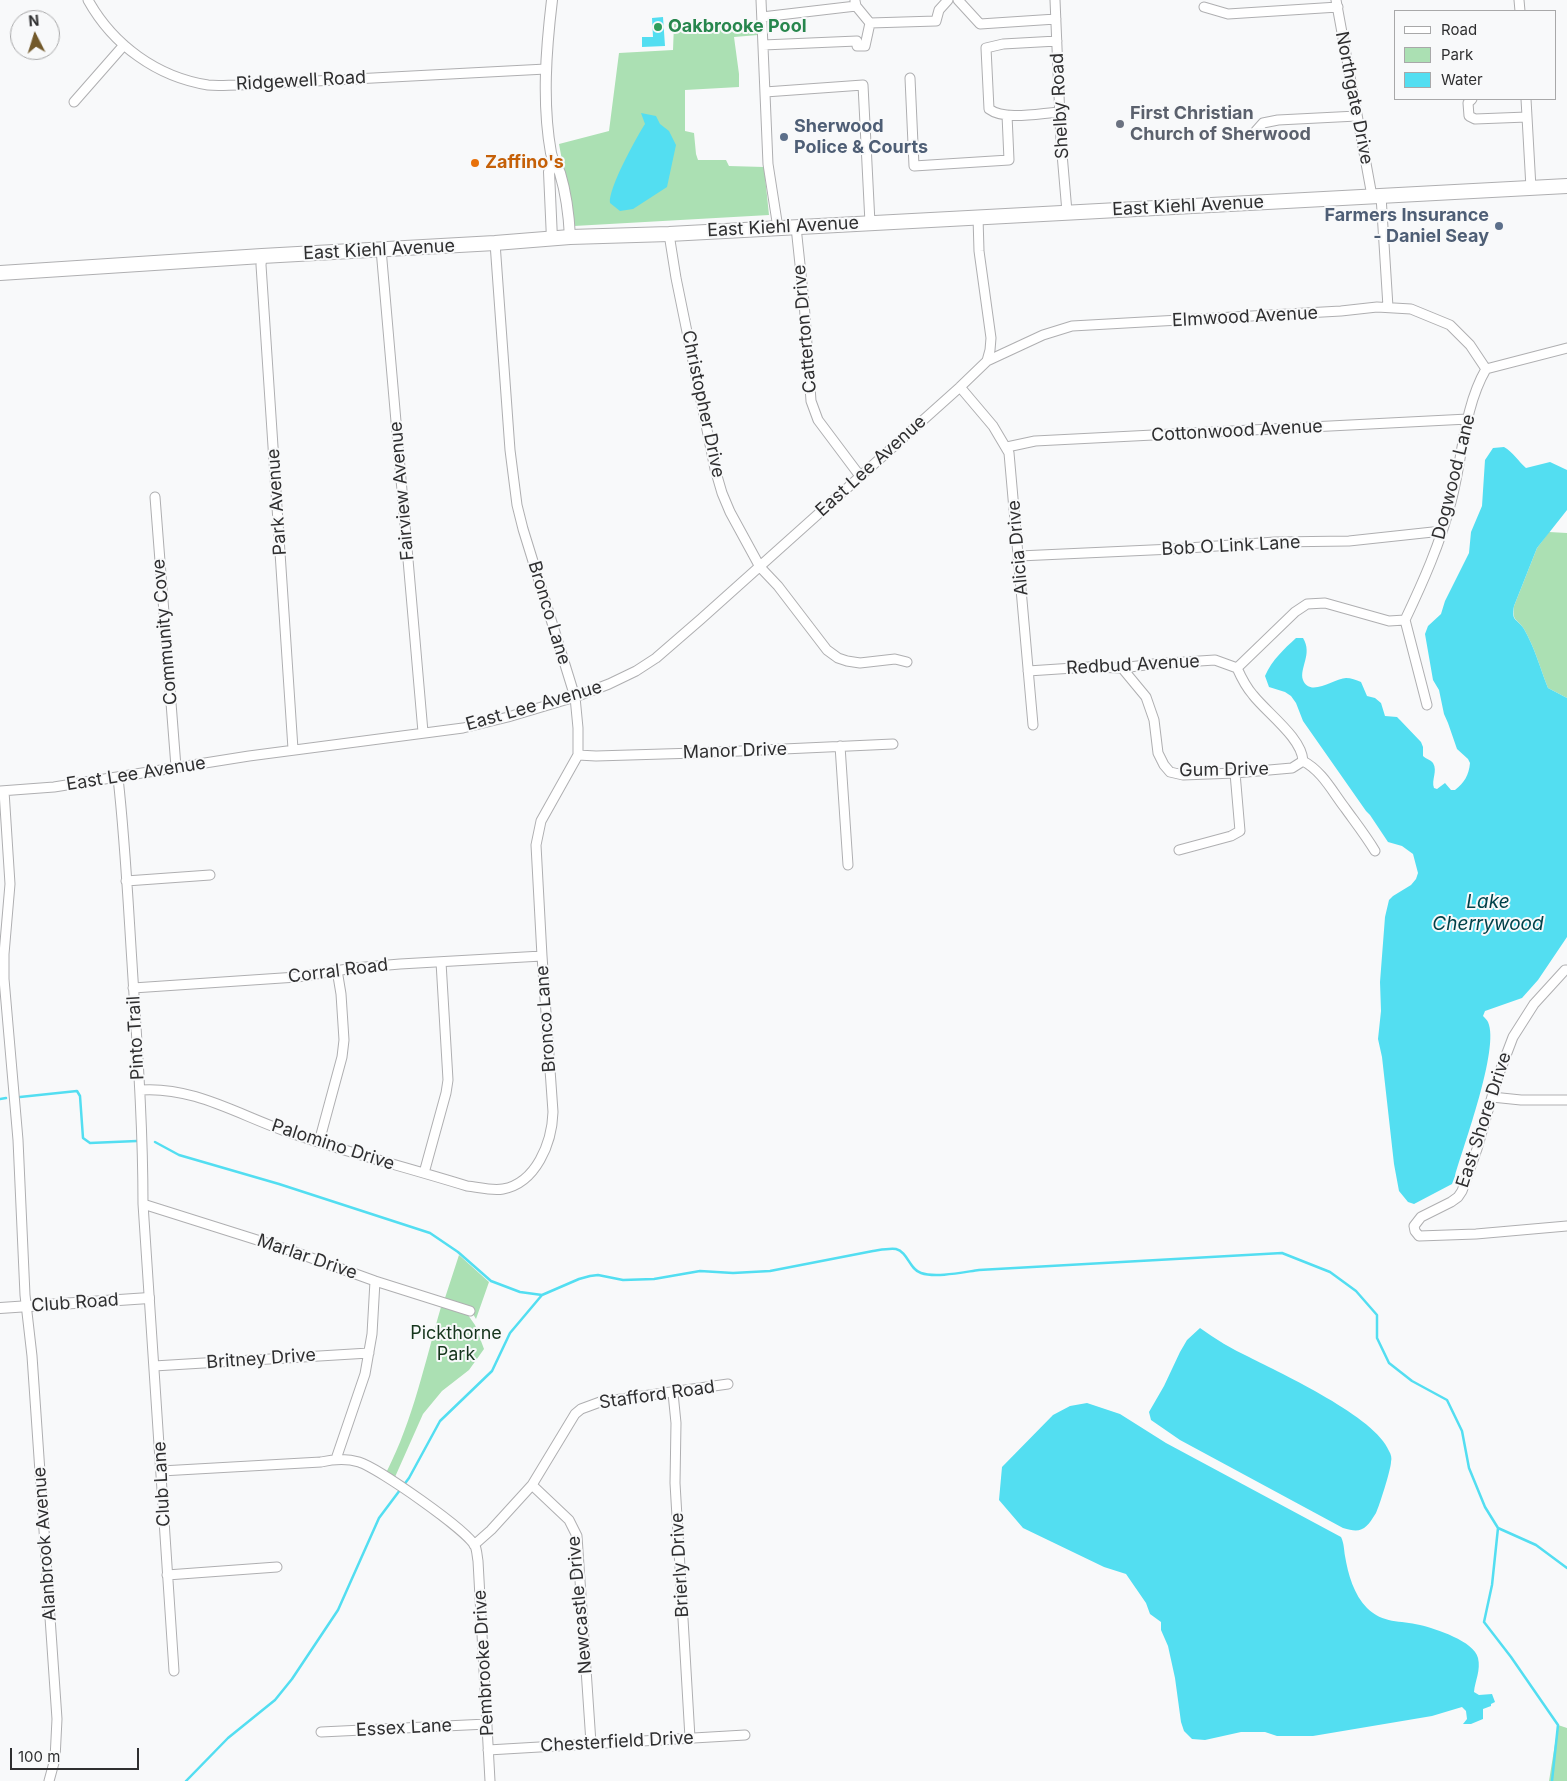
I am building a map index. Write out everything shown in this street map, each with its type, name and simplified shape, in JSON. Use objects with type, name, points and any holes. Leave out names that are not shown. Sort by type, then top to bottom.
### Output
[{"type":"main road","name":"East Kiehl Avenue","points":[[0,273],[570,237],[669,234],[1567,186]]},
{"type":"street","name":"Ridgewell Road","points":[[88,0],[101,21],[124,45],[144,61],[167,72],[208,85],[546,69]]},
{"type":"street","points":[[552,0],[546,69],[548,125],[553,163],[559,171],[570,237]]},
{"type":"street","points":[[761,0],[768,164],[778,228]]},
{"type":"street","points":[[870,23],[936,21],[939,10],[948,0]]},
{"type":"street","points":[[958,0],[980,24],[1056,19]]},
{"type":"street","name":"Shelby Road","points":[[1055,0],[1067,212]]},
{"type":"street","points":[[762,17],[855,3],[870,23],[865,46],[857,46],[857,41],[763,45]]},
{"type":"street","points":[[1204,7],[1228,14],[1337,3]]},
{"type":"street","name":"Northgate Drive","points":[[1337,3],[1357,116],[1377,196],[1388,307]]},
{"type":"street","points":[[1057,41],[1003,44],[986,48],[989,109],[995,113],[1007,115],[1060,112]]},
{"type":"street","points":[[74,102],[124,45]]},
{"type":"street","points":[[910,78],[914,166],[1009,160],[1007,115]]},
{"type":"street","points":[[765,92],[863,85],[870,223]]},
{"type":"street","points":[[1471,100],[1468,103],[1468,110],[1470,116],[1475,120],[1528,117]]},
{"type":"street","points":[[1526,100],[1532,188]]},
{"type":"street","points":[[1255,132],[1263,124],[1278,120],[1357,116]]},
{"type":"street","points":[[552,239],[549,172],[553,163]]},
{"type":"street","points":[[978,217],[979,250],[991,338],[987,361]]},
{"type":"street","name":"Catterton Drive","points":[[796,227],[804,302],[811,401],[818,420],[860,476]]},
{"type":"street","name":"Christopher Drive","points":[[669,234],[676,278],[715,469],[730,512],[760,567],[778,586],[803,620],[832,654],[847,661],[860,663],[895,659],[907,662]]},
{"type":"street","name":"Bronco Lane","points":[[494,243],[510,450],[517,506],[575,697],[578,755],[546,811],[538,831],[536,854],[553,1120],[546,1149],[541,1159],[526,1177]]},
{"type":"street","name":"Fairview Avenue","points":[[381,249],[424,732]]},
{"type":"street","name":"Park Avenue","points":[[262,256],[261,266],[293,749]]},
{"type":"street","name":"Elmwood Avenue","points":[[987,361],[1056,330],[1087,324],[1231,318],[1388,307],[1411,309],[1450,325],[1470,345],[1486,369]]},
{"type":"street","points":[[1486,369],[1567,348]]},
{"type":"street","name":"East Lee Avenue","points":[[2,791],[54,787],[293,749],[463,728],[487,723],[575,697],[609,684],[636,671],[656,658],[702,619],[987,361]]},
{"type":"street","name":"Dogwood Lane","points":[[1405,620],[1423,583],[1442,531],[1451,502],[1474,393],[1486,369]]},
{"type":"street","name":"Alicia Drive","points":[[960,387],[993,426],[1007,446],[1011,462],[1033,725]]},
{"type":"street","name":"Cottonwood Avenue","points":[[1007,446],[1035,441],[1468,419]]},
{"type":"street","name":"Community Cove","points":[[154,497],[176,767]]},
{"type":"street","name":"Bob O Link Lane","points":[[1019,556],[1144,551],[1275,542],[1349,541],[1442,531]]},
{"type":"street","points":[[1375,850],[1327,782],[1312,766],[1303,761],[1301,751],[1289,734],[1252,694],[1237,668],[1295,612],[1307,604],[1325,603],[1389,621],[1405,620],[1426,706]]},
{"type":"street","name":"Redbud Avenue","points":[[1028,671],[1088,667],[1122,668],[1215,660],[1237,668]]},
{"type":"street","name":"Gum Drive","points":[[1122,668],[1146,697],[1154,720],[1158,753],[1170,772],[1183,775],[1234,773],[1292,768],[1303,761]]},
{"type":"street","name":"Manor Drive","points":[[578,755],[596,756],[893,744]]},
{"type":"street","points":[[840,746],[848,865]]},
{"type":"street","points":[[1179,850],[1231,836],[1240,831],[1238,794],[1234,773]]},
{"type":"street","name":"Pinto Trail","points":[[118,778],[134,988],[149,1298]]},
{"type":"street","name":"Alanbrook Avenue","points":[[2,791],[10,884],[4,954],[4,979],[18,1140],[26,1306],[57,1719],[55,1760],[49,1781]]},
{"type":"street","points":[[126,881],[210,875]]},
{"type":"street","name":"Corral Road","points":[[134,988],[297,977],[337,970],[542,956]]},
{"type":"street","points":[[424,1173],[448,1080],[441,962]]},
{"type":"street","points":[[319,1142],[342,1057],[343,1032],[337,970]]},
{"type":"street","name":"East Shore Drive","points":[[1567,970],[1564,970],[1534,1004],[1513,1036],[1502,1064],[1462,1191],[1451,1202],[1421,1217],[1414,1226],[1415,1231],[1420,1236],[1476,1234],[1567,1226]]},
{"type":"street","name":"Palomino Drive","points":[[140,1090],[157,1089],[192,1096],[221,1105],[285,1131],[467,1186],[496,1190],[503,1189],[515,1185],[526,1177]]},
{"type":"street","points":[[1492,1097],[1521,1100],[1567,1100]]},
{"type":"street","name":"Marlar Drive","points":[[143,1204],[292,1251],[375,1281],[470,1311]]},
{"type":"street","points":[[336,1459],[365,1374],[369,1353],[375,1281]]},
{"type":"street","name":"Club Road","points":[[0,1308],[149,1298]]},
{"type":"street","name":"Club Lane","points":[[149,1298],[174,1671]]},
{"type":"street","name":"Britney Drive","points":[[154,1366],[369,1353]]},
{"type":"street","name":"Stafford Road","points":[[474,1545],[491,1530],[532,1485],[575,1414],[581,1409],[600,1402],[728,1384]]},
{"type":"street","name":"Brierly Drive","points":[[673,1393],[676,1443],[675,1483],[690,1738]]},
{"type":"street","points":[[161,1471],[321,1462],[336,1459],[358,1462],[372,1467],[398,1484],[451,1522],[474,1545]]},
{"type":"street","name":"Newcastle Drive","points":[[532,1485],[569,1520],[577,1536],[591,1743]]},
{"type":"street","name":"Pembrooke Drive","points":[[474,1545],[478,1561],[490,1781]]},
{"type":"street","points":[[167,1574],[277,1567]]},
{"type":"street","name":"Essex Lane","points":[[321,1732],[487,1724]]},
{"type":"street","name":"Chesterfield Drive","points":[[488,1750],[746,1735]]},
{"type":"green space","points":[[691,21],[697,26],[757,23],[758,35],[734,37],[739,87],[685,90],[685,131],[694,133],[698,160],[726,160],[729,166],[764,167],[769,215],[574,226],[559,144],[609,131],[619,53],[673,50],[674,24]]},
{"type":"green space","points":[[1549,532],[1567,533],[1567,698],[1548,688],[1531,643],[1514,615],[1514,606],[1537,548]]},
{"type":"green space","points":[[459,1255],[489,1282],[476,1319],[470,1309],[444,1301]]},
{"type":"green space","name":"Pickthorne Park","points":[[441,1307],[468,1315],[475,1325],[484,1349],[469,1370],[442,1391],[423,1414],[395,1477],[387,1471],[411,1411]]},
{"type":"green space","points":[[1558,1725],[1567,1728],[1567,1781],[1549,1781]]},
{"type":"water","name":"Oakbrooke Pool","points":[[663,17],[665,46],[642,47],[642,37],[653,37],[652,18]]},
{"type":"water","points":[[641,113],[656,116],[660,124],[669,131],[676,145],[667,187],[633,209],[620,211],[610,203],[611,196],[623,164],[645,124]]},
{"type":"water","name":"Lake Cherrywood","points":[[1504,447],[1526,468],[1550,462],[1567,470],[1567,510],[1537,548],[1514,606],[1513,615],[1524,629],[1531,643],[1548,688],[1567,698],[1567,937],[1538,980],[1522,998],[1485,1011],[1483,1016],[1488,1022],[1490,1035],[1485,1075],[1455,1176],[1452,1184],[1414,1204],[1408,1202],[1399,1191],[1378,1039],[1385,917],[1389,900],[1411,885],[1416,879],[1418,873],[1413,854],[1402,846],[1388,842],[1303,721],[1291,696],[1269,687],[1265,676],[1275,660],[1296,638],[1303,638],[1307,650],[1302,675],[1306,685],[1311,687],[1323,686],[1346,678],[1361,682],[1367,696],[1375,698],[1381,703],[1385,716],[1397,717],[1421,742],[1423,756],[1432,762],[1434,766],[1434,788],[1437,789],[1445,783],[1451,790],[1455,790],[1467,775],[1470,763],[1457,749],[1444,714],[1439,690],[1433,680],[1425,634],[1428,626],[1441,614],[1445,601],[1469,553],[1471,532],[1482,506],[1485,460],[1493,448]]},
{"type":"water","points":[[1200,1328],[1230,1347],[1304,1385],[1348,1411],[1381,1438],[1391,1455],[1390,1466],[1378,1509],[1363,1529],[1349,1530],[1343,1528],[1180,1440],[1151,1420],[1149,1412],[1180,1352],[1187,1340]]},
{"type":"water","points":[[1087,1403],[1120,1414],[1166,1443],[1341,1537],[1352,1584],[1358,1597],[1367,1608],[1379,1617],[1420,1625],[1454,1637],[1470,1646],[1475,1652],[1479,1667],[1474,1692],[1479,1695],[1492,1694],[1495,1702],[1483,1709],[1483,1719],[1471,1724],[1463,1724],[1467,1719],[1466,1711],[1462,1707],[1432,1716],[1313,1736],[1277,1736],[1265,1732],[1241,1732],[1205,1740],[1192,1739],[1184,1731],[1181,1722],[1175,1678],[1168,1646],[1161,1630],[1161,1622],[1150,1614],[1146,1603],[1126,1574],[1104,1567],[1023,1528],[999,1500],[1002,1467],[1053,1415],[1070,1406]]},
{"type":"waterway","points":[[20,1097],[77,1091],[80,1096],[83,1138],[90,1143],[137,1141]]},
{"type":"waterway","points":[[0,1099],[6,1098]]},
{"type":"waterway","points":[[155,1142],[179,1155],[279,1184],[430,1233],[458,1252],[491,1281],[520,1292],[542,1295]]},
{"type":"waterway","points":[[186,1781],[228,1738],[275,1700],[292,1679],[338,1610],[379,1518],[409,1478],[440,1421],[492,1371],[510,1333],[542,1295],[590,1276],[598,1275],[623,1280],[654,1279],[700,1271],[733,1273],[770,1271],[890,1249],[896,1249],[903,1253],[917,1271],[934,1275],[979,1270],[1282,1253],[1330,1272],[1356,1291],[1377,1315],[1377,1338],[1389,1363],[1412,1381],[1447,1400],[1462,1431],[1469,1468],[1485,1507],[1498,1528],[1536,1545],[1567,1568]]},
{"type":"waterway","points":[[1498,1528],[1492,1585],[1484,1622],[1511,1657],[1558,1725],[1552,1781]]},
{"type":"place","name":"Oakbrooke Pool","points":[[658,27]]},
{"type":"place","name":"First Christian Church of Sherwood","points":[[1120,124]]},
{"type":"place","name":"Sherwood Police & Courts","points":[[784,137]]},
{"type":"place","name":"Zaffino's","points":[[475,163]]},
{"type":"place","name":"Farmers Insurance - Daniel Seay","points":[[1499,226]]}]
